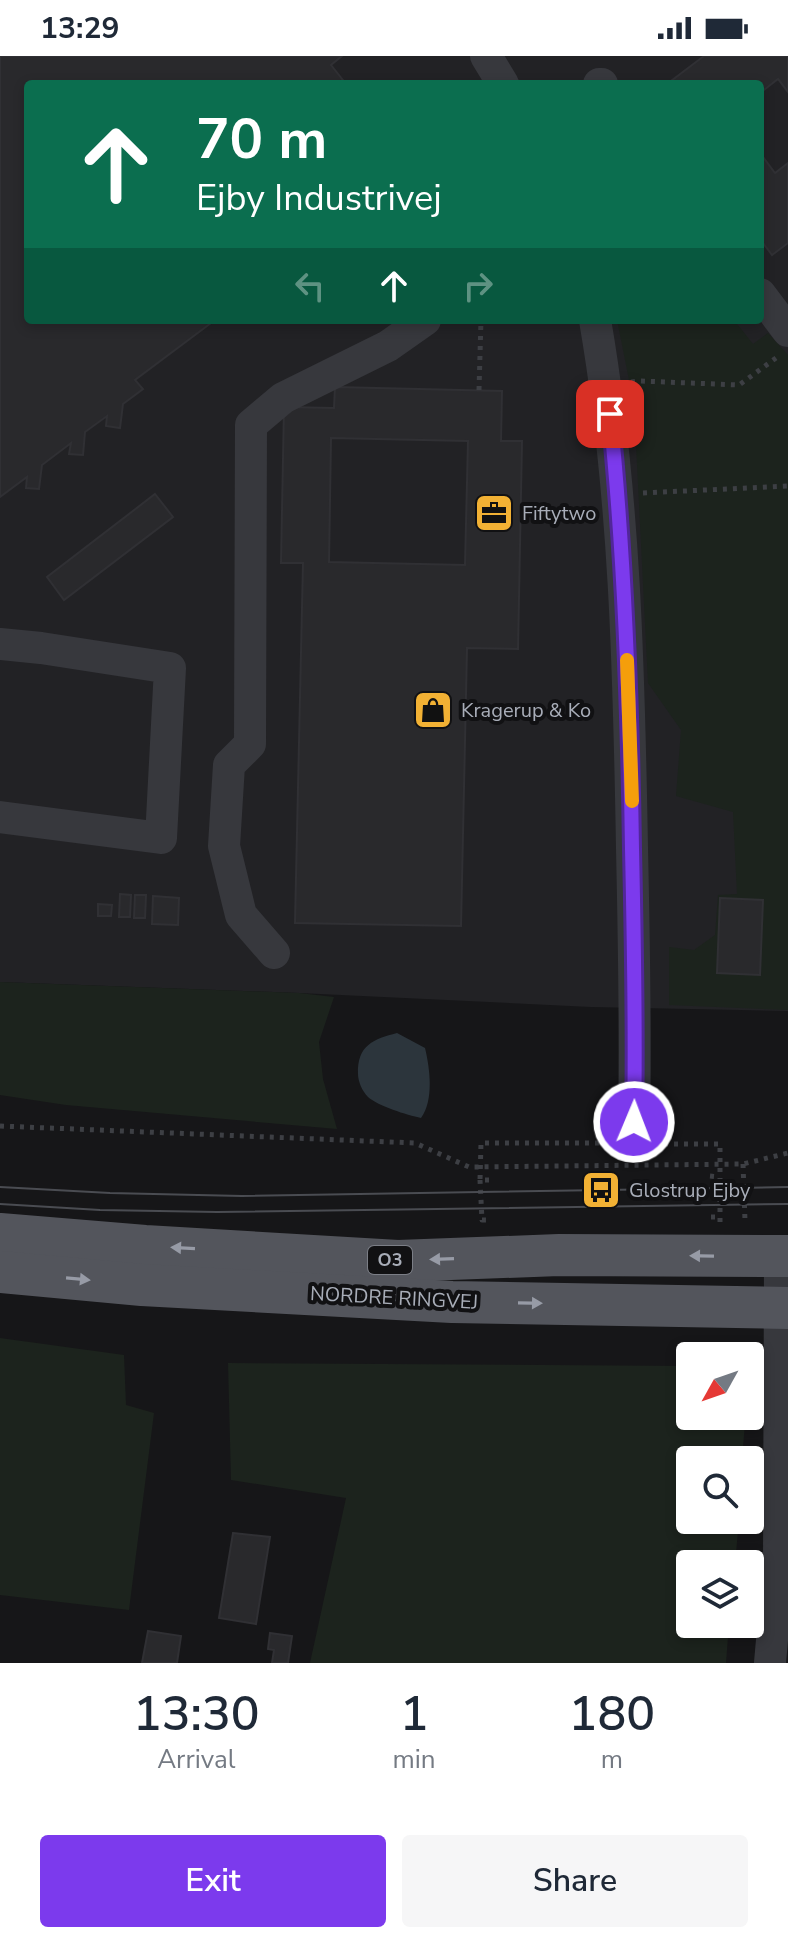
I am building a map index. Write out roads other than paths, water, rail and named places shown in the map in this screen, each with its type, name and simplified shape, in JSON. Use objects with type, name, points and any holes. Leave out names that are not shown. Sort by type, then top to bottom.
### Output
[{"type":"main road","name":"NORDRE RINGVEJ","points":[[0,1234],[398,1261],[559,1255],[717,1230],[784,1256]]},
{"type":"main road","name":"NORDRE RINGVEJ","points":[[0,1272],[142,1285],[452,1302],[785,1305]]},
{"type":"street","points":[[486,56],[501,80]]},
{"type":"street","points":[[764,299],[788,331]]},
{"type":"street","points":[[274,953],[241,915],[224,846],[229,765],[250,744],[251,425],[283,398],[388,346],[419,324]]},
{"type":"street","points":[[596,324],[607,387],[618,495],[631,737],[636,1136]]},
{"type":"street","points":[[0,644],[170,668],[161,838],[0,817]]},
{"type":"street","points":[[777,1651],[784,1256]]},
{"type":"tram line","points":[[0,1187],[242,1196],[788,1187]]},
{"type":"tram line","points":[[0,1204],[217,1212],[788,1204]]},
{"type":"place","name":"Fiftytwo","points":[[494,513]]},
{"type":"place","name":"Kragerup & Ko","points":[[433,710]]},
{"type":"place","name":"Glostrup Ejby","points":[[601,1190]]}]
